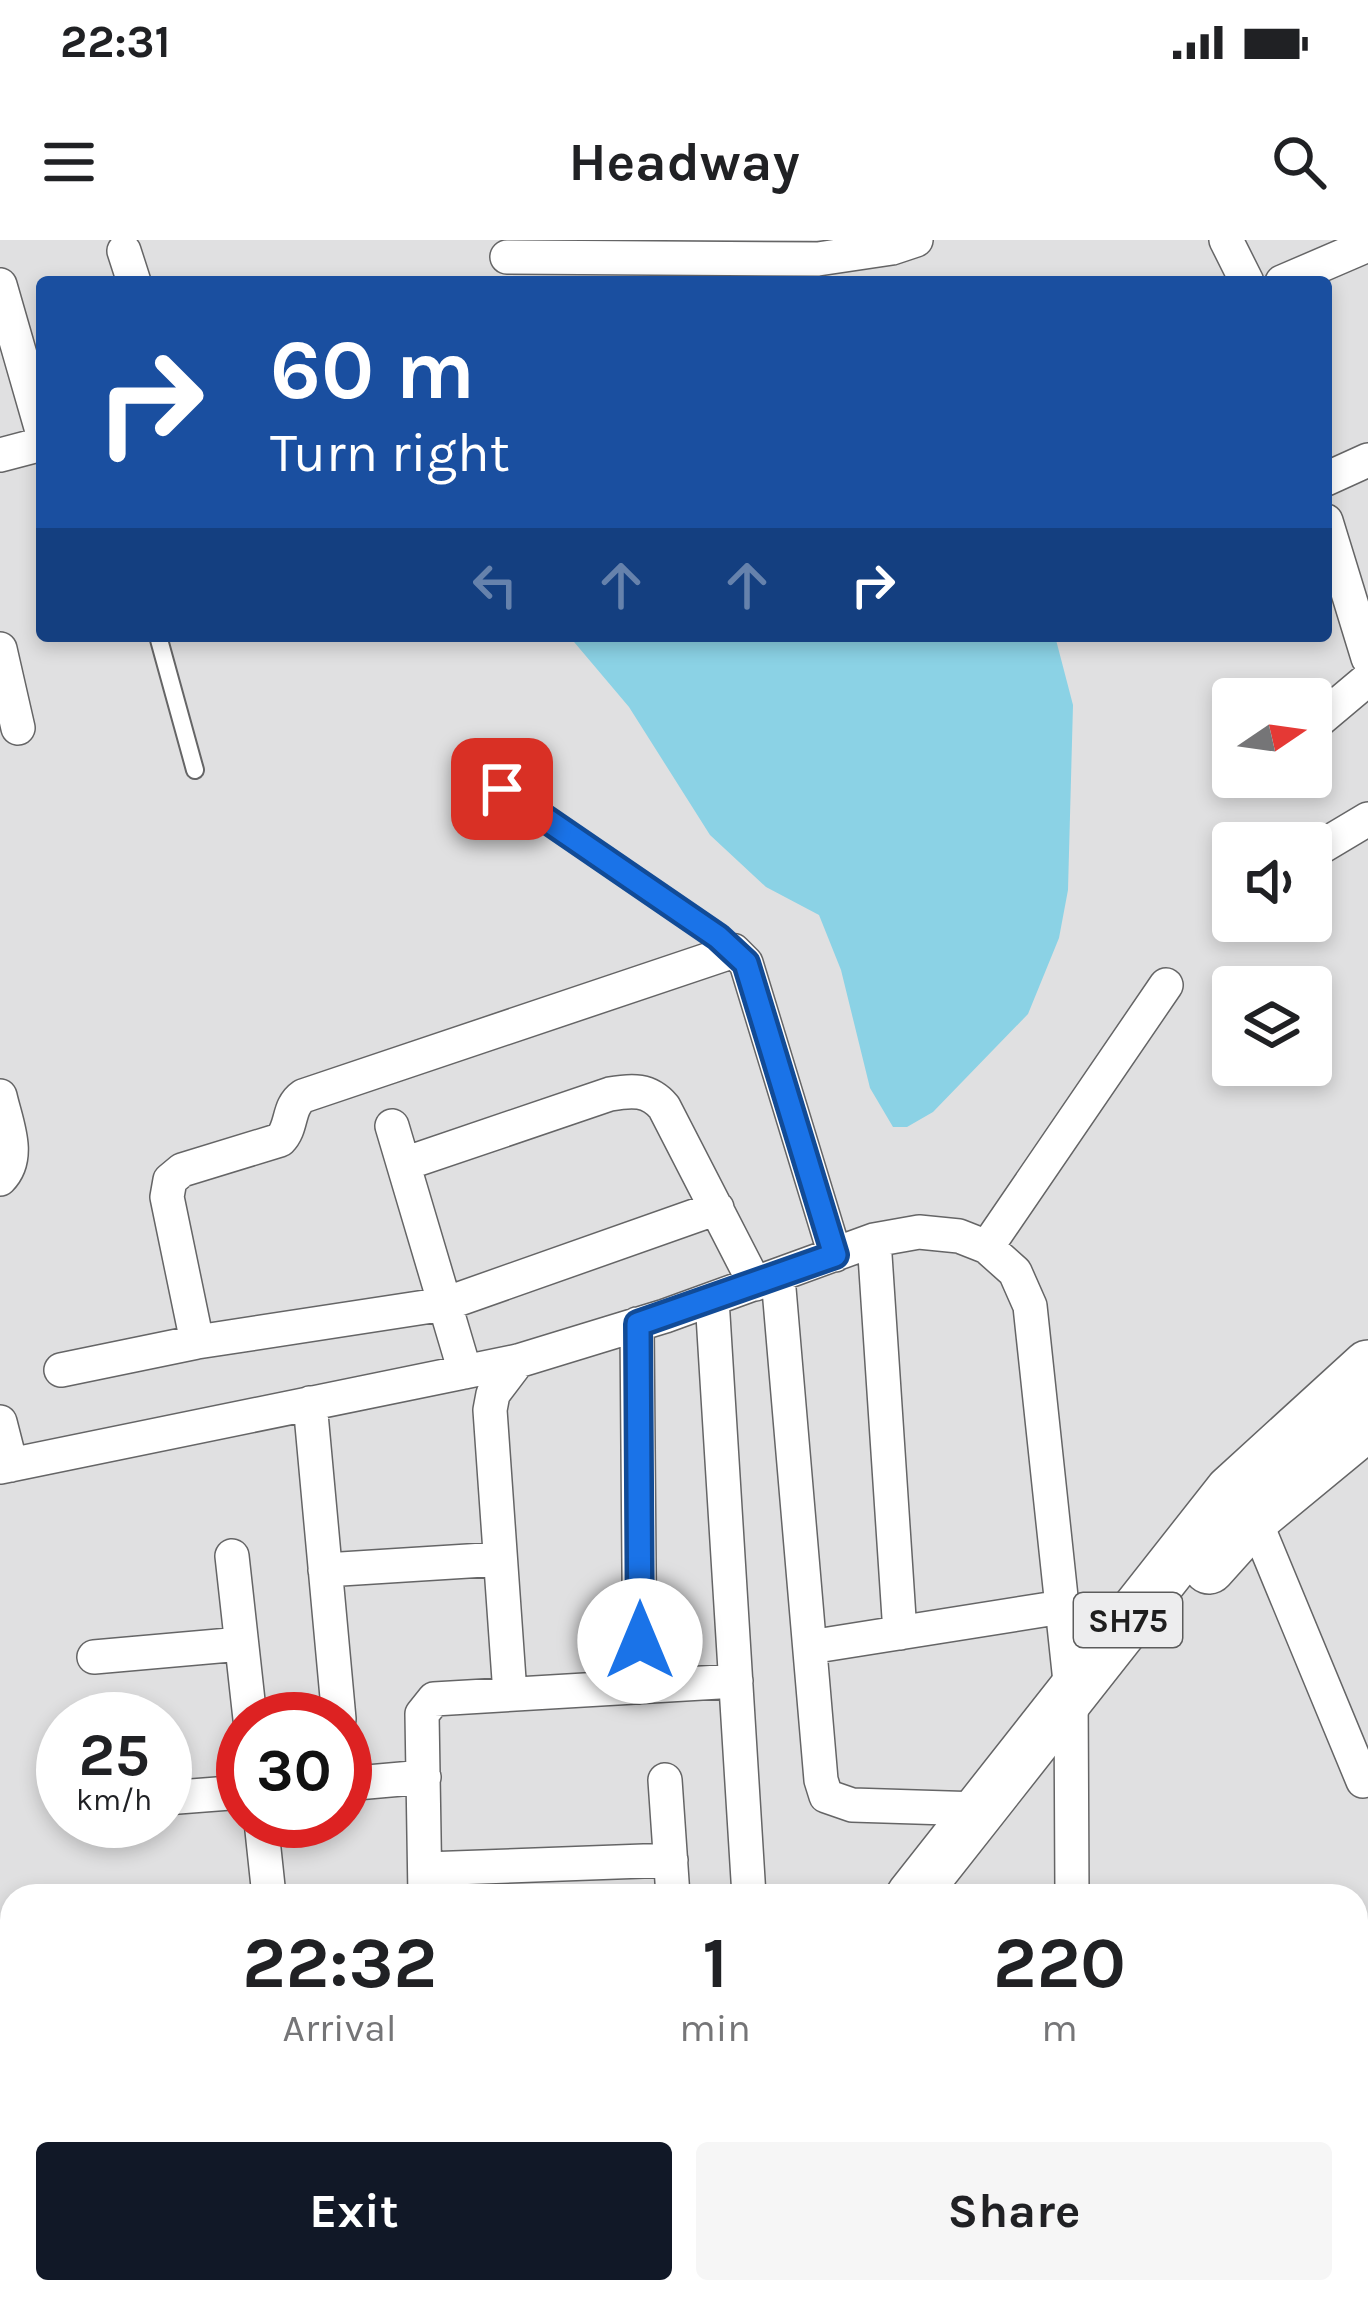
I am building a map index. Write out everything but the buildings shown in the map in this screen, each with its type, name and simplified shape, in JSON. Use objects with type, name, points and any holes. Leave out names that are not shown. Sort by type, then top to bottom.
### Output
[{"type":"main road","name":"SH75","points":[[960,1884],[1071,1715],[1231,1491],[1368,1366]]},
{"type":"main road","name":"SH75","points":[[921,1884],[980,1809],[1254,1518],[1368,1424]]},
{"type":"street","points":[[507,257],[818,259],[916,240]]},
{"type":"street","points":[[1226,240],[1244,276]]},
{"type":"street","points":[[1296,276],[1368,245]]},
{"type":"street","points":[[0,284],[36,410]]},
{"type":"street","points":[[0,454],[36,445]]},
{"type":"street","points":[[1332,476],[1368,460]]},
{"type":"street","points":[[1332,534],[1359,592],[1368,658]]},
{"type":"street","points":[[0,649],[18,728]]},
{"type":"street","points":[[1332,709],[1368,679]]},
{"type":"street","points":[[1332,840],[1368,819]]},
{"type":"street","points":[[197,1342],[167,1197],[170,1180],[182,1170],[280,1140],[303,1096],[734,951],[746,963],[835,1255]]},
{"type":"street","points":[[986,1247],[1166,986]]},
{"type":"street","points":[[404,1164],[610,1094],[643,1092],[656,1098],[717,1208],[766,1281],[826,1796],[852,1805],[980,1809]]},
{"type":"street","points":[[0,1096],[12,1162],[0,1179]]},
{"type":"street","points":[[392,1126],[465,1372]]},
{"type":"street","points":[[61,1370],[197,1342],[445,1304],[717,1208]]},
{"type":"street","points":[[0,1422],[6,1466],[518,1361],[766,1281],[874,1240],[920,1232],[959,1236],[986,1247],[1015,1272],[1030,1306],[1071,1715],[1072,1884]]},
{"type":"street","points":[[874,1240],[900,1633]]},
{"type":"street","points":[[712,1299],[748,1884]]},
{"type":"street","points":[[638,1324],[640,1687]]},
{"type":"street","points":[[510,1694],[490,1410],[493,1394],[518,1361]]},
{"type":"street","points":[[310,1403],[337,1692]]},
{"type":"street","points":[[1254,1518],[1364,1781]]},
{"type":"street","points":[[232,1556],[247,1692]]},
{"type":"street","points":[[326,1570],[500,1559]]},
{"type":"street","points":[[809,1647],[1062,1607]]},
{"type":"street","points":[[94,1657],[242,1644]]},
{"type":"street","points":[[670,1860],[425,1882],[422,1714],[434,1699],[736,1681]]},
{"type":"street","points":[[372,1782],[424,1777]]},
{"type":"street","points":[[665,1780],[672,1884]]},
{"type":"street","points":[[264,1848],[267,1884]]},
{"type":"lane","points":[[160,642],[194,770]]},
{"type":"lane","points":[[466,764],[734,951]]},
{"type":"water","points":[[574,642],[1057,642],[1073,705],[1068,890],[1059,938],[1028,1014],[933,1112],[907,1127],[893,1127],[870,1088],[841,970],[819,915],[766,887],[710,835],[629,707]]},
{"type":"route","points":[[502,789],[718,937],[746,963],[835,1255],[638,1324],[640,1641]]}]
